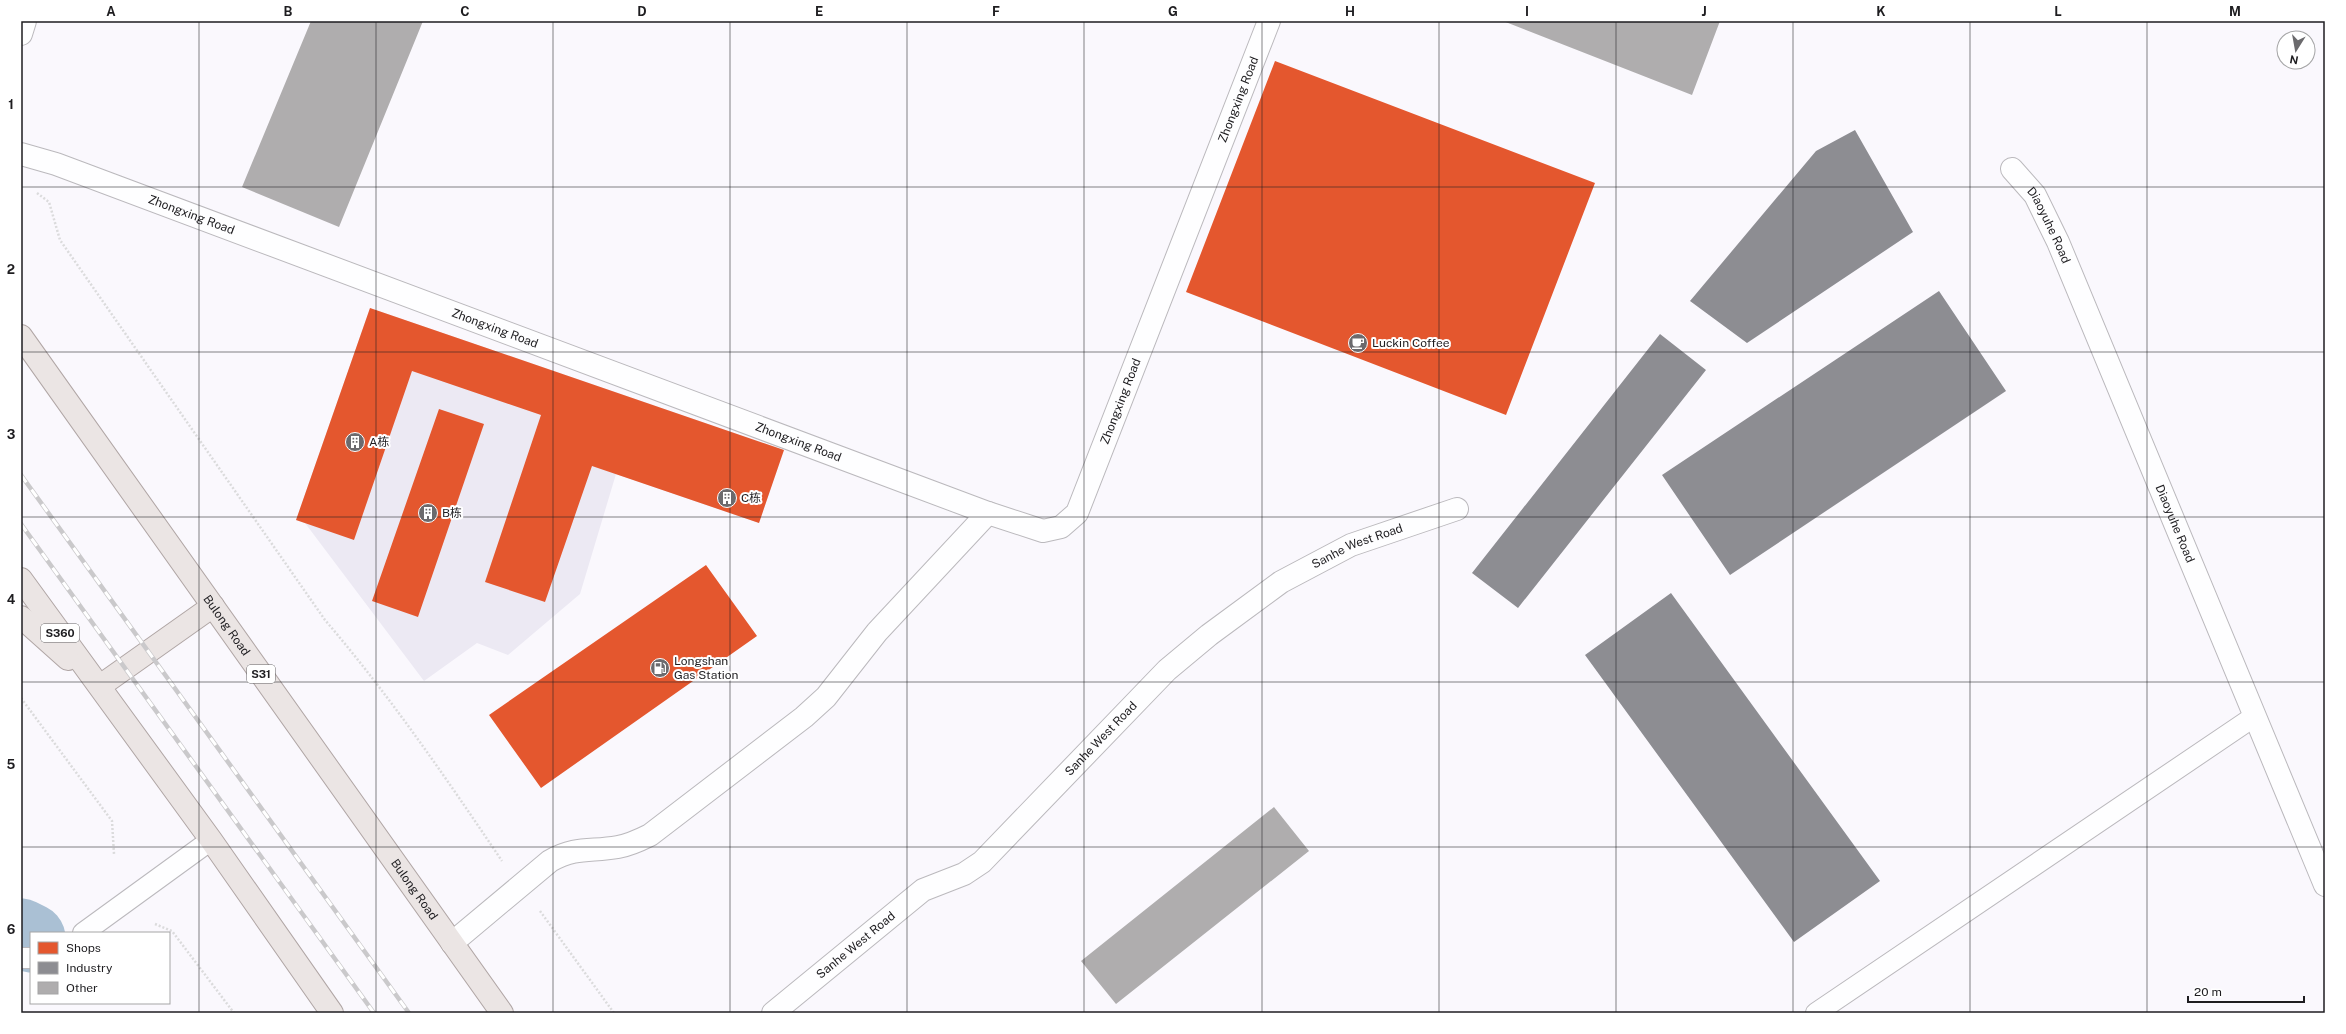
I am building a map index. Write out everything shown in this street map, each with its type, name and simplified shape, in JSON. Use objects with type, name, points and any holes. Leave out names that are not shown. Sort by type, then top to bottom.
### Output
[{"type":"main road","name":"Bulong Road","points":[[21,336],[502,1013]]},
{"type":"main road","name":"S360","points":[[21,579],[100,686]]},
{"type":"main road","points":[[100,686],[213,606]]},
{"type":"main road","points":[[21,618],[100,686],[211,840],[332,1013]]},
{"type":"street","points":[[21,34],[25,21]]},
{"type":"street","name":"Zhongxing Road","points":[[21,154],[70,170],[988,513],[1042,531],[1061,527],[1077,514],[1269,21]]},
{"type":"street","name":"Diaoyuhe Road","points":[[2012,169],[2035,195],[2058,242],[2325,885]]},
{"type":"street","name":"Sanhe West Road","points":[[773,1013],[923,890],[964,874],[982,862],[1167,670],[1209,635],[1281,582],[1351,545],[1457,508]]},
{"type":"street","points":[[452,943],[550,862],[565,853],[581,849],[617,847],[632,844],[650,835],[804,717],[826,697],[877,632],[988,513]]},
{"type":"lane","points":[[1816,1013],[2255,716]]},
{"type":"lane","points":[[84,932],[211,840]]},
{"type":"path","points":[[49,202],[60,240],[325,620],[368,670],[420,740],[504,863]]},
{"type":"path","points":[[21,698],[112,821],[114,854]]},
{"type":"path","points":[[536,906],[614,1013]]},
{"type":"path","points":[[155,924],[172,931],[234,1013]]},
{"type":"shaded area","points":[[370,308],[784,450],[759,523],[616,474],[580,594],[508,655],[477,643],[424,681],[305,523],[296,520]]},
{"type":"building: Shops","points":[[1275,61],[1595,183],[1506,415],[1186,292]]},
{"type":"building: Shops","points":[[370,308],[784,450],[759,523],[592,466],[545,602],[485,582],[541,415],[412,371],[354,540],[296,520]]},
{"type":"building: Shops","name":"B栋","points":[[439,409],[484,424],[418,617],[372,601]]},
{"type":"building: Shops","points":[[706,565],[757,636],[541,788],[489,715]]},
{"type":"building: Industry","points":[[1855,130],[1913,232],[1747,343],[1690,301],[1816,151]]},
{"type":"building: Industry","points":[[1939,291],[2006,391],[1730,575],[1662,475]]},
{"type":"building: Industry","points":[[1660,334],[1706,370],[1518,608],[1472,573]]},
{"type":"building: Industry","points":[[1671,593],[1880,881],[1794,942],[1585,655]]},
{"type":"building: Other","points":[[311,21],[423,21],[339,227],[242,187]]},
{"type":"building: Other","points":[[1503,21],[1720,21],[1692,95]]},
{"type":"building: Other","points":[[1274,807],[1309,851],[1116,1004],[1081,961]]},
{"type":"waterway","points":[[21,933],[30,938]]},
{"type":"railway","points":[[21,475],[409,1013]]},
{"type":"railway","points":[[21,524],[374,1013]]},
{"type":"place","name":"Luckin Coffee","points":[[1358,343]]},
{"type":"place","name":"A栋","points":[[355,442]]},
{"type":"place","name":"C栋","points":[[727,498]]},
{"type":"place","name":"B栋","points":[[428,513]]},
{"type":"place","name":"Longshan Gas Station","points":[[660,668]]}]
